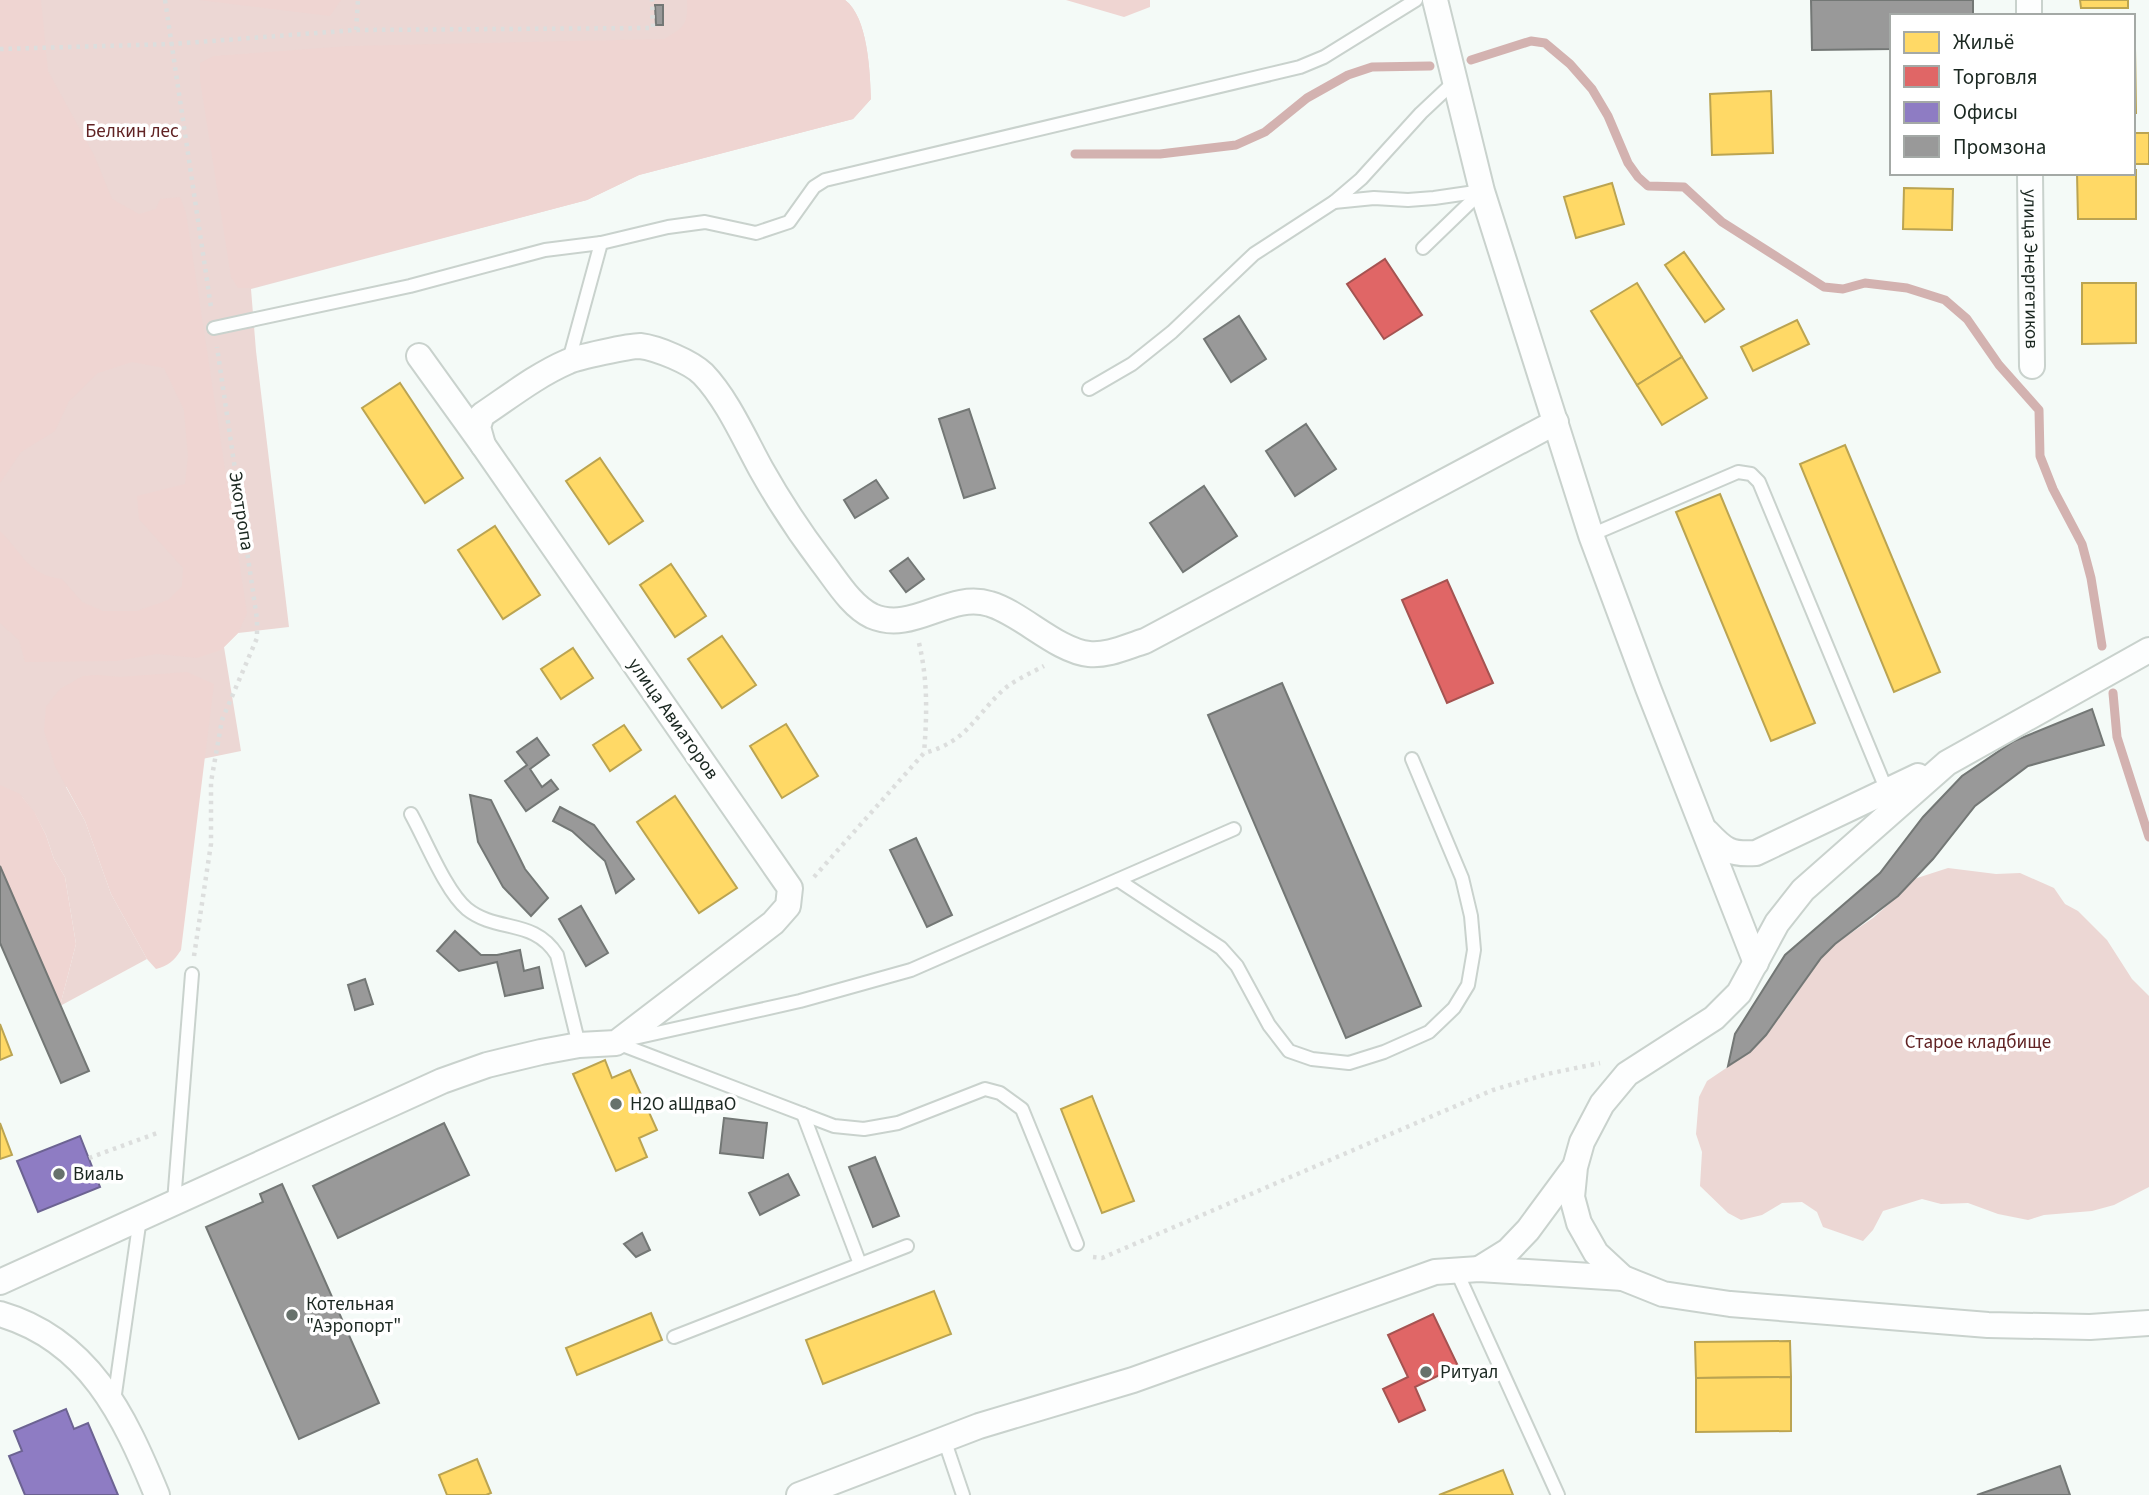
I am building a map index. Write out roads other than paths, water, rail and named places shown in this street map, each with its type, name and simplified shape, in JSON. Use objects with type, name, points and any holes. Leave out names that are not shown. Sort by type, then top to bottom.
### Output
[{"type":"street","points":[[1435,0],[1482,191],[1591,535],[1756,963]]},
{"type":"street","name":"улица Энергетиков","points":[[2030,175],[2032,366]]},
{"type":"street","points":[[483,445],[478,427],[482,415],[569,361],[640,346],[675,356],[702,373],[732,415],[769,483],[807,542],[857,605],[871,616],[887,621],[910,619],[963,601],[976,600],[992,604],[1072,650],[1088,654],[1105,653],[1145,641],[1556,422]]},
{"type":"street","name":"улица Авиаторов","points":[[419,356],[790,888],[788,906],[773,922],[616,1042]]},
{"type":"street","points":[[1702,826],[1723,848],[1738,855],[1756,853],[1947,763],[2149,650]]},
{"type":"street","points":[[1623,1278],[1596,1253],[1578,1223],[1572,1197],[1575,1167],[1582,1142],[1602,1104],[1627,1074],[1714,1018],[1739,993],[1777,923],[1803,890],[1947,763]]},
{"type":"street","points":[[0,1282],[442,1081],[487,1065],[579,1045],[616,1042]]},
{"type":"street","points":[[1467,1270],[1508,1251],[1528,1230],[1575,1167]]},
{"type":"street","points":[[799,1495],[979,1426],[1133,1380],[1435,1272],[1467,1270],[1623,1278],[1663,1294],[1744,1305],[1988,1325],[2090,1327],[2149,1323]]},
{"type":"street","points":[[0,1314],[23,1321],[52,1337],[84,1363],[105,1389],[135,1441],[157,1495]]},
{"type":"lane","points":[[214,328],[410,286],[545,250],[601,243],[668,227],[705,222],[756,233],[789,222],[814,187],[825,180],[1300,67],[1324,57],[1416,0]]},
{"type":"lane","points":[[1089,389],[1132,364],[1172,332],[1254,254],[1334,202],[1361,179],[1421,113],[1454,82]]},
{"type":"lane","points":[[1334,202],[1374,198],[1408,200],[1482,191]]},
{"type":"lane","points":[[1423,248],[1482,191]]},
{"type":"lane","points":[[569,361],[601,243]]},
{"type":"lane","points":[[1591,535],[1738,472],[1751,474],[1759,482],[1887,791]]},
{"type":"lane","points":[[1118,880],[1222,948],[1237,966],[1269,1025],[1289,1051],[1311,1059],[1349,1063],[1384,1052],[1429,1032],[1454,1008],[1468,985],[1474,950],[1471,916],[1462,878],[1412,759]]},
{"type":"lane","points":[[411,814],[455,897],[467,909],[483,919],[538,934],[549,942],[557,955],[579,1045]]},
{"type":"lane","points":[[616,1042],[800,1002],[911,970],[1234,829]]},
{"type":"lane","points":[[174,1202],[192,974]]},
{"type":"lane","points":[[616,1042],[834,1126],[864,1129],[898,1123],[985,1088],[1000,1093],[1022,1109],[1077,1244]]},
{"type":"lane","points":[[803,1114],[860,1264]]},
{"type":"lane","points":[[114,1405],[140,1218]]},
{"type":"lane","points":[[674,1337],[907,1246]]},
{"type":"lane","points":[[1467,1270],[1558,1495]]},
{"type":"lane","points":[[944,1439],[962,1495]]},
{"type":"waterway","points":[[1471,60],[1531,41],[1545,43],[1570,64],[1592,89],[1608,116],[1628,163],[1648,186],[1684,187],[1722,222],[1824,287],[1843,289],[1865,283],[1907,288],[1945,300],[1967,319],[1999,365],[2039,410],[2040,456],[2053,489],[2082,544],[2091,578],[2102,646]]},
{"type":"waterway","points":[[1075,154],[1160,154],[1236,145],[1265,132],[1307,98],[1348,75],[1372,67],[1430,66]]},
{"type":"waterway","points":[[2113,693],[2117,737],[2149,837]]},
{"type":"place","name":"H2O аШдваО","points":[[616,1104]]},
{"type":"place","name":"Виаль","points":[[59,1174]]},
{"type":"place","name":"Котельная \"Аэропорт\"","points":[[292,1315]]},
{"type":"place","name":"Ритуал","points":[[1426,1372]]},
{"type":"park label","name":"Белкин лес","points":[[132,131]]},
{"type":"park label","name":"Старое кладбище","points":[[1978,1042]]}]
